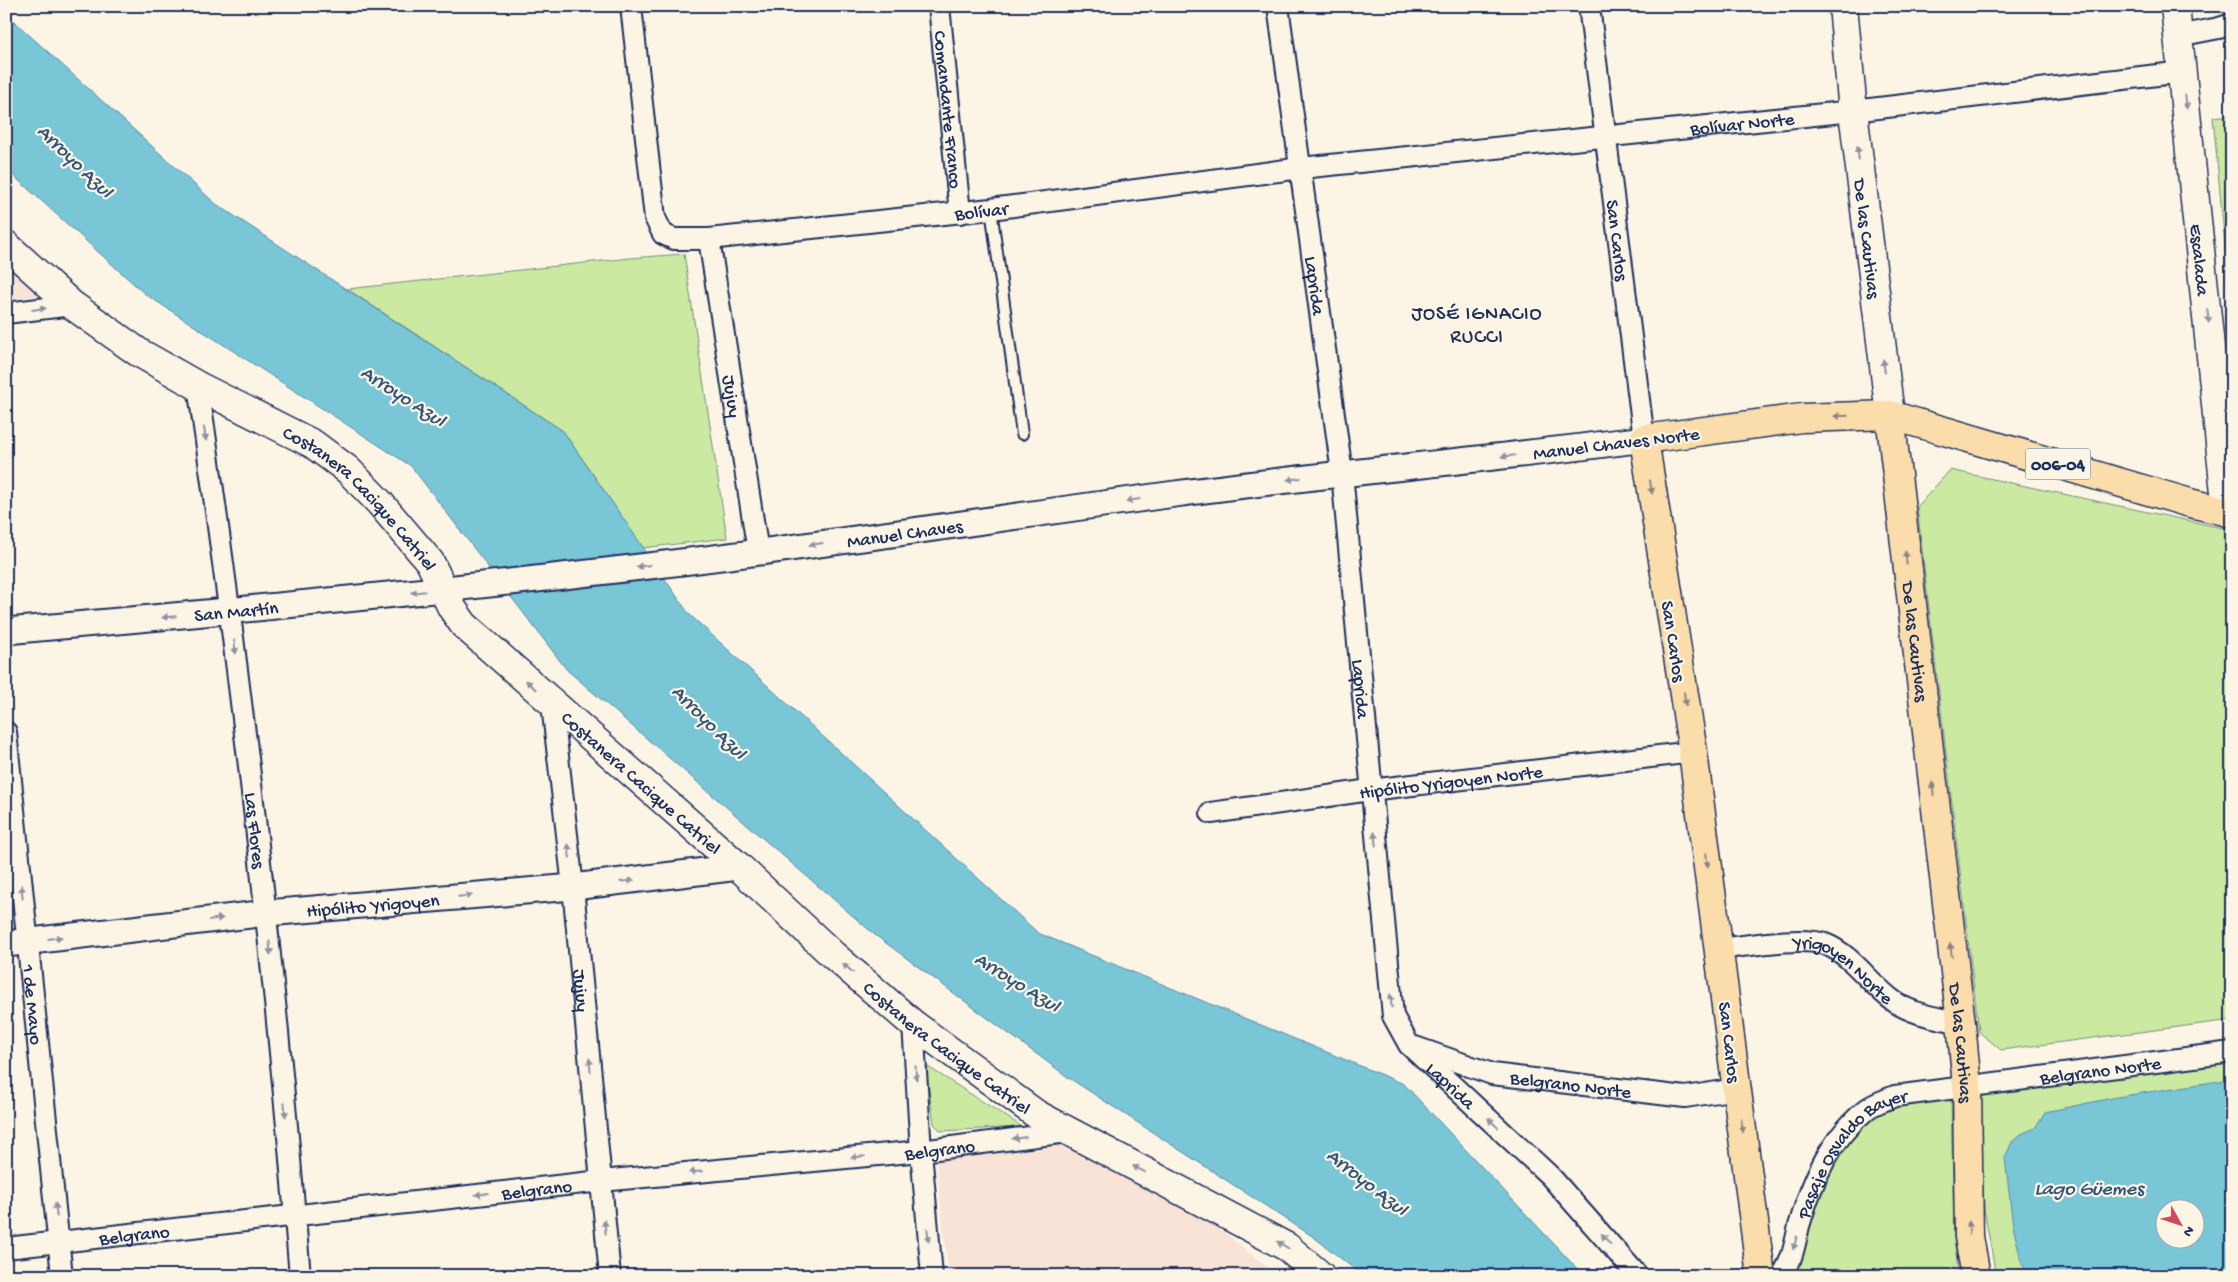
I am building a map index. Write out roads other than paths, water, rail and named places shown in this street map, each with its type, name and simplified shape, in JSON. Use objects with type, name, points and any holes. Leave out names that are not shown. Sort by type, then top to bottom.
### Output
[{"type":"main road","name":"De las Cautivas","points":[[1843,6],[1853,111],[1961,1023],[1967,1086],[1969,1237],[1976,1276]]},
{"type":"main road","name":"Escalada","points":[[2175,6],[2230,512]]},
{"type":"main road","name":"Costanera Cacique Catriel","points":[[6,245],[72,306],[138,352],[198,386],[312,444],[348,470],[455,588],[452,608],[464,625],[739,867],[833,955],[912,1024],[1036,1114],[1287,1247],[1321,1276]]},
{"type":"main road","name":"006-04","points":[[1890,415],[2190,503],[2230,512]]},
{"type":"main road","name":"Manuel Chaves Norte","points":[[1644,439],[1802,418],[1890,415]]},
{"type":"main road","name":"San Carlos","points":[[1644,439],[1693,752],[1761,1276]]},
{"type":"street","name":"Bolívar","points":[[631,6],[655,218],[663,234],[674,239],[709,239],[990,209],[1301,168]]},
{"type":"street","name":"Comandante Franco","points":[[939,6],[960,212]]},
{"type":"street","name":"Laprida","points":[[1278,6],[1342,473],[1392,1016],[1409,1045],[1550,1176],[1638,1276]]},
{"type":"street","name":"San Carlos","points":[[1589,6],[1644,439]]},
{"type":"street","points":[[2178,36],[2232,24]]},
{"type":"street","name":"Bolívar Norte","points":[[1301,168],[1606,138],[2183,72]]},
{"type":"street","name":"Jujuy","points":[[709,239],[758,552]]},
{"type":"street","points":[[6,313],[72,306]]},
{"type":"street","name":"Las Flores","points":[[198,386],[231,611],[267,913],[300,1276]]},
{"type":"street","name":"Manuel Chaves Norte","points":[[1342,473],[1538,453],[1644,439]]},
{"type":"street","name":"Manuel Chaves","points":[[455,588],[692,561],[1342,473]]},
{"type":"street","name":"San Martín","points":[[6,631],[231,611],[455,588]]},
{"type":"street","name":"Jujuy","points":[[552,704],[573,887],[610,1276]]},
{"type":"street","name":"1 de Mayo","points":[[6,732],[17,942],[59,1242],[62,1276]]},
{"type":"street","name":"Hipólito Yrigoyen Norte","points":[[1211,814],[1370,790],[1693,752]]},
{"type":"street","name":"Hipólito Yrigoyen","points":[[17,942],[267,913],[573,887],[739,867]]},
{"type":"street","name":"Yrigoyen Norte","points":[[1718,949],[1805,941],[1825,944],[1843,955],[1896,1002],[1914,1012],[1961,1023]]},
{"type":"street","points":[[912,1024],[932,1276]]},
{"type":"street","name":"Belgrano Norte","points":[[1409,1045],[1492,1074],[1685,1097],[1737,1089]]},
{"type":"street","name":"Belgrano Norte","points":[[1967,1086],[2232,1052]]},
{"type":"street","name":"Pasaje Osvaldo Bayer","points":[[1780,1276],[1788,1268],[1804,1212],[1821,1164],[1846,1129],[1868,1108],[1895,1096],[1967,1086]]},
{"type":"street","name":"Belgrano","points":[[6,1248],[601,1181],[921,1151],[1068,1132]]},
{"type":"lane","points":[[990,209],[1022,434]]},
{"type":"water","name":"Arroyo Azul","points":[[6,14],[216,204],[563,431],[689,614],[1038,933],[1404,1084],[1584,1276],[1363,1276],[1315,1238],[1069,1078],[875,935],[567,670],[411,466],[145,294],[6,169]]},
{"type":"water","name":"Lago Güemes","points":[[2232,1079],[2232,1276],[2030,1276],[2022,1264],[2013,1226],[2005,1158],[2012,1142],[2021,1134],[2035,1128],[2045,1112],[2117,1097]]},
{"type":"district","name":"JOSÉ IGNACIO RUCCI","points":[[1477,324]]}]
